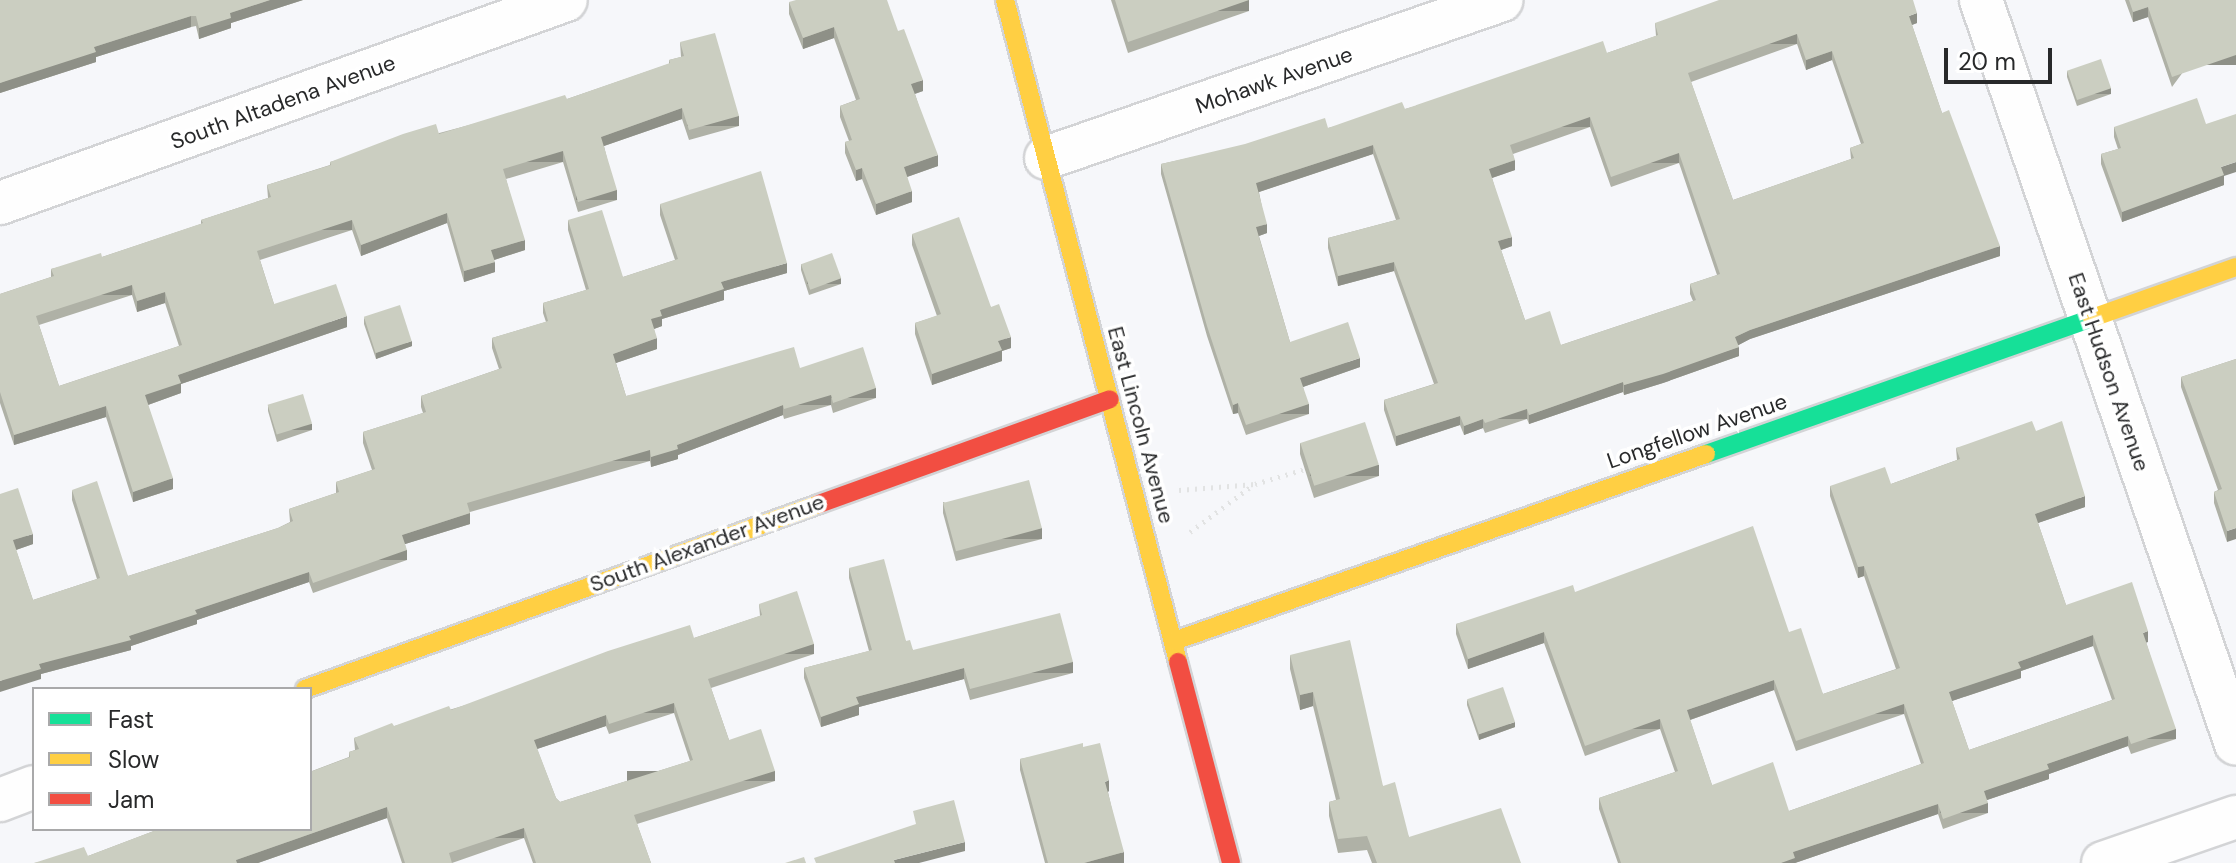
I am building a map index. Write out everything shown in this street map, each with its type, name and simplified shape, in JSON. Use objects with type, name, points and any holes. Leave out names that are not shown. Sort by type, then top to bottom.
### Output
[{"type":"street","name":"South Altadena Avenue","points":[[0,203],[566,0]]},
{"type":"street","name":"East Lincoln Avenue","points":[[1005,0],[1231,863]]},
{"type":"street","name":"Mohawk Avenue","points":[[1046,158],[1501,0]]},
{"type":"street","name":"East Hudson Avenue","points":[[1981,0],[2236,744]]},
{"type":"street","name":"Longfellow Avenue","points":[[1174,641],[2236,267]]},
{"type":"street","name":"South Alexander Avenue","points":[[311,687],[1110,399]]},
{"type":"street","points":[[0,800],[32,788]]},
{"type":"street","points":[[2103,863],[2236,817]]},
{"type":"path","points":[[1179,490],[1255,484],[1305,469]]},
{"type":"path","points":[[1190,532],[1255,484]]},
{"type":"building","points":[[0,0],[270,0],[230,13],[231,18],[199,28],[196,16],[191,16],[94,47],[96,52],[0,83]]},
{"type":"building","points":[[887,0],[898,31],[904,29],[923,80],[911,84],[938,155],[904,167],[912,191],[876,204],[862,168],[856,170],[845,142],[852,140],[840,106],[860,99],[834,27],[803,38],[789,2]]},
{"type":"building","points":[[1115,0],[1249,0],[1128,42]]},
{"type":"building","points":[[1719,0],[1913,0],[1917,13],[1909,16],[1942,113],[1949,110],[2000,246],[1750,330],[1735,337],[1739,347],[1663,374],[1624,385],[1623,382],[1529,415],[1527,409],[1485,423],[1483,419],[1464,426],[1460,416],[1396,436],[1384,400],[1438,383],[1394,262],[1338,276],[1328,238],[1400,219],[1373,145],[1256,183],[1267,224],[1256,227],[1290,342],[1348,322],[1360,358],[1300,378],[1309,404],[1246,425],[1238,403],[1233,405],[1207,326],[1161,164],[1245,144],[1325,118],[1328,128],[1402,102],[1405,109],[1603,41],[1607,53],[1658,35],[1655,23]],"holes":[[[1797,34],[1806,60],[1832,51],[1864,143],[1850,148],[1854,158],[1733,200],[1688,73]],[[1590,117],[1611,177],[1679,153],[1720,274],[1690,284],[1696,300],[1561,345],[1550,311],[1525,320],[1498,241],[1512,237],[1489,169],[1515,160],[1510,145]]]},
{"type":"building","points":[[2129,0],[2236,0],[2236,55],[2172,77],[2148,7],[2133,12]]},
{"type":"building","points":[[715,33],[739,116],[689,130],[682,108],[601,137],[617,190],[578,202],[563,151],[503,169],[525,240],[491,250],[495,262],[464,271],[447,213],[361,245],[352,220],[257,251],[274,304],[336,284],[347,316],[178,375],[181,383],[145,395],[173,478],[133,492],[106,406],[14,435],[0,392],[0,294],[54,276],[51,269],[101,253],[102,257],[271,197],[267,185],[331,165],[330,162],[403,134],[436,124],[439,134],[565,95],[567,99],[670,63],[669,60],[684,56],[680,42]],"holes":[[[132,285],[137,301],[165,292],[182,345],[59,386],[36,316]]]},
{"type":"building","points":[[2101,59],[2111,88],[2077,100],[2067,71]]},
{"type":"building","points":[[2197,98],[2206,124],[2236,114],[2236,162],[2221,167],[2224,175],[2122,212],[2101,154],[2121,148],[2114,127]]},
{"type":"building","points":[[761,171],[787,263],[721,282],[724,289],[660,310],[662,316],[651,319],[657,338],[613,354],[626,396],[794,347],[800,368],[863,347],[876,388],[833,403],[831,395],[784,409],[783,405],[677,445],[678,449],[651,457],[650,450],[467,503],[470,513],[402,535],[407,550],[313,583],[309,572],[195,610],[197,614],[129,636],[131,640],[39,664],[41,669],[0,681],[0,494],[18,488],[33,534],[13,540],[33,600],[100,578],[72,490],[97,481],[128,576],[278,528],[293,521],[289,509],[339,492],[336,482],[375,469],[363,432],[426,412],[421,396],[502,368],[492,338],[548,321],[543,303],[589,289],[568,220],[602,210],[623,277],[678,259],[660,204]]},
{"type":"building","points":[[959,217],[991,307],[999,304],[1011,337],[998,341],[1002,350],[932,374],[915,323],[941,314],[912,234]]},
{"type":"building","points":[[832,253],[841,278],[810,290],[801,264]]},
{"type":"building","points":[[400,305],[412,341],[376,353],[364,317]]},
{"type":"building","points":[[2236,359],[2236,528],[2227,531],[2214,492],[2222,489],[2181,377]]},
{"type":"building","points":[[303,394],[312,424],[277,434],[268,405]]},
{"type":"building","points":[[2032,421],[2036,431],[2062,421],[2085,496],[2035,514],[2066,605],[2132,582],[2148,631],[2143,633],[2176,729],[2131,744],[2128,736],[2047,764],[2049,769],[1984,791],[1988,803],[1943,819],[1938,804],[1793,852],[1795,858],[1781,863],[1621,863],[1599,798],[1678,771],[1660,719],[1585,746],[1544,632],[1468,659],[1456,624],[1573,585],[1575,592],[1753,526],[1789,632],[1801,628],[1823,694],[1900,668],[1864,566],[1858,567],[1830,486],[1885,467],[1891,484],[1960,459],[1956,448]],"holes":[[[2093,635],[2115,699],[1969,750],[1949,692],[2021,668],[2018,662]],[[1774,680],[1796,741],[1904,704],[1924,763],[1789,811],[1773,762],[1712,785],[1687,710]]]},
{"type":"building","points":[[1365,422],[1379,465],[1314,486],[1300,443]]},
{"type":"building","points":[[1029,480],[1042,528],[956,551],[943,503]]},
{"type":"building","points":[[884,559],[906,641],[910,640],[913,650],[1060,613],[1073,662],[970,689],[964,668],[856,697],[859,704],[821,717],[804,668],[872,650],[849,568]]},
{"type":"building","points":[[797,591],[814,644],[708,679],[729,740],[761,729],[775,771],[634,815],[651,863],[536,863],[524,828],[449,853],[452,863],[405,863],[387,807],[236,860],[237,863],[34,863],[84,847],[88,856],[154,831],[312,831],[312,771],[350,757],[349,752],[359,749],[354,738],[449,706],[451,710],[608,651],[690,625],[694,638],[762,615],[759,604]],"holes":[[[674,703],[693,760],[560,802],[534,740],[606,715],[609,724]]]},
{"type":"building","points":[[1350,640],[1383,786],[1395,782],[1409,837],[1501,808],[1521,863],[1377,863],[1367,836],[1338,839],[1329,802],[1340,799],[1313,692],[1300,695],[1290,655]]},
{"type":"building","points":[[1503,687],[1515,722],[1479,734],[1467,699]]},
{"type":"building","points":[[1083,743],[1083,747],[1100,743],[1109,780],[1105,782],[1124,852],[1084,863],[1048,863],[1020,759]]},
{"type":"building","points":[[954,800],[965,842],[894,860],[895,863],[816,863],[814,858],[916,824],[913,811]]},
{"type":"building","points":[[804,857],[806,863],[785,863]]},
{"type":"traffic: fast","points":[[1706,454],[2092,318]]},
{"type":"traffic: slow","points":[[1005,0],[1178,662]]},
{"type":"traffic: slow","points":[[2092,318],[2236,267]]},
{"type":"traffic: slow","points":[[1174,641],[1706,454]]},
{"type":"traffic: slow","points":[[311,687],[819,504]]},
{"type":"traffic: jam","points":[[819,504],[1110,399]]},
{"type":"traffic: jam","points":[[1178,662],[1231,863]]}]
